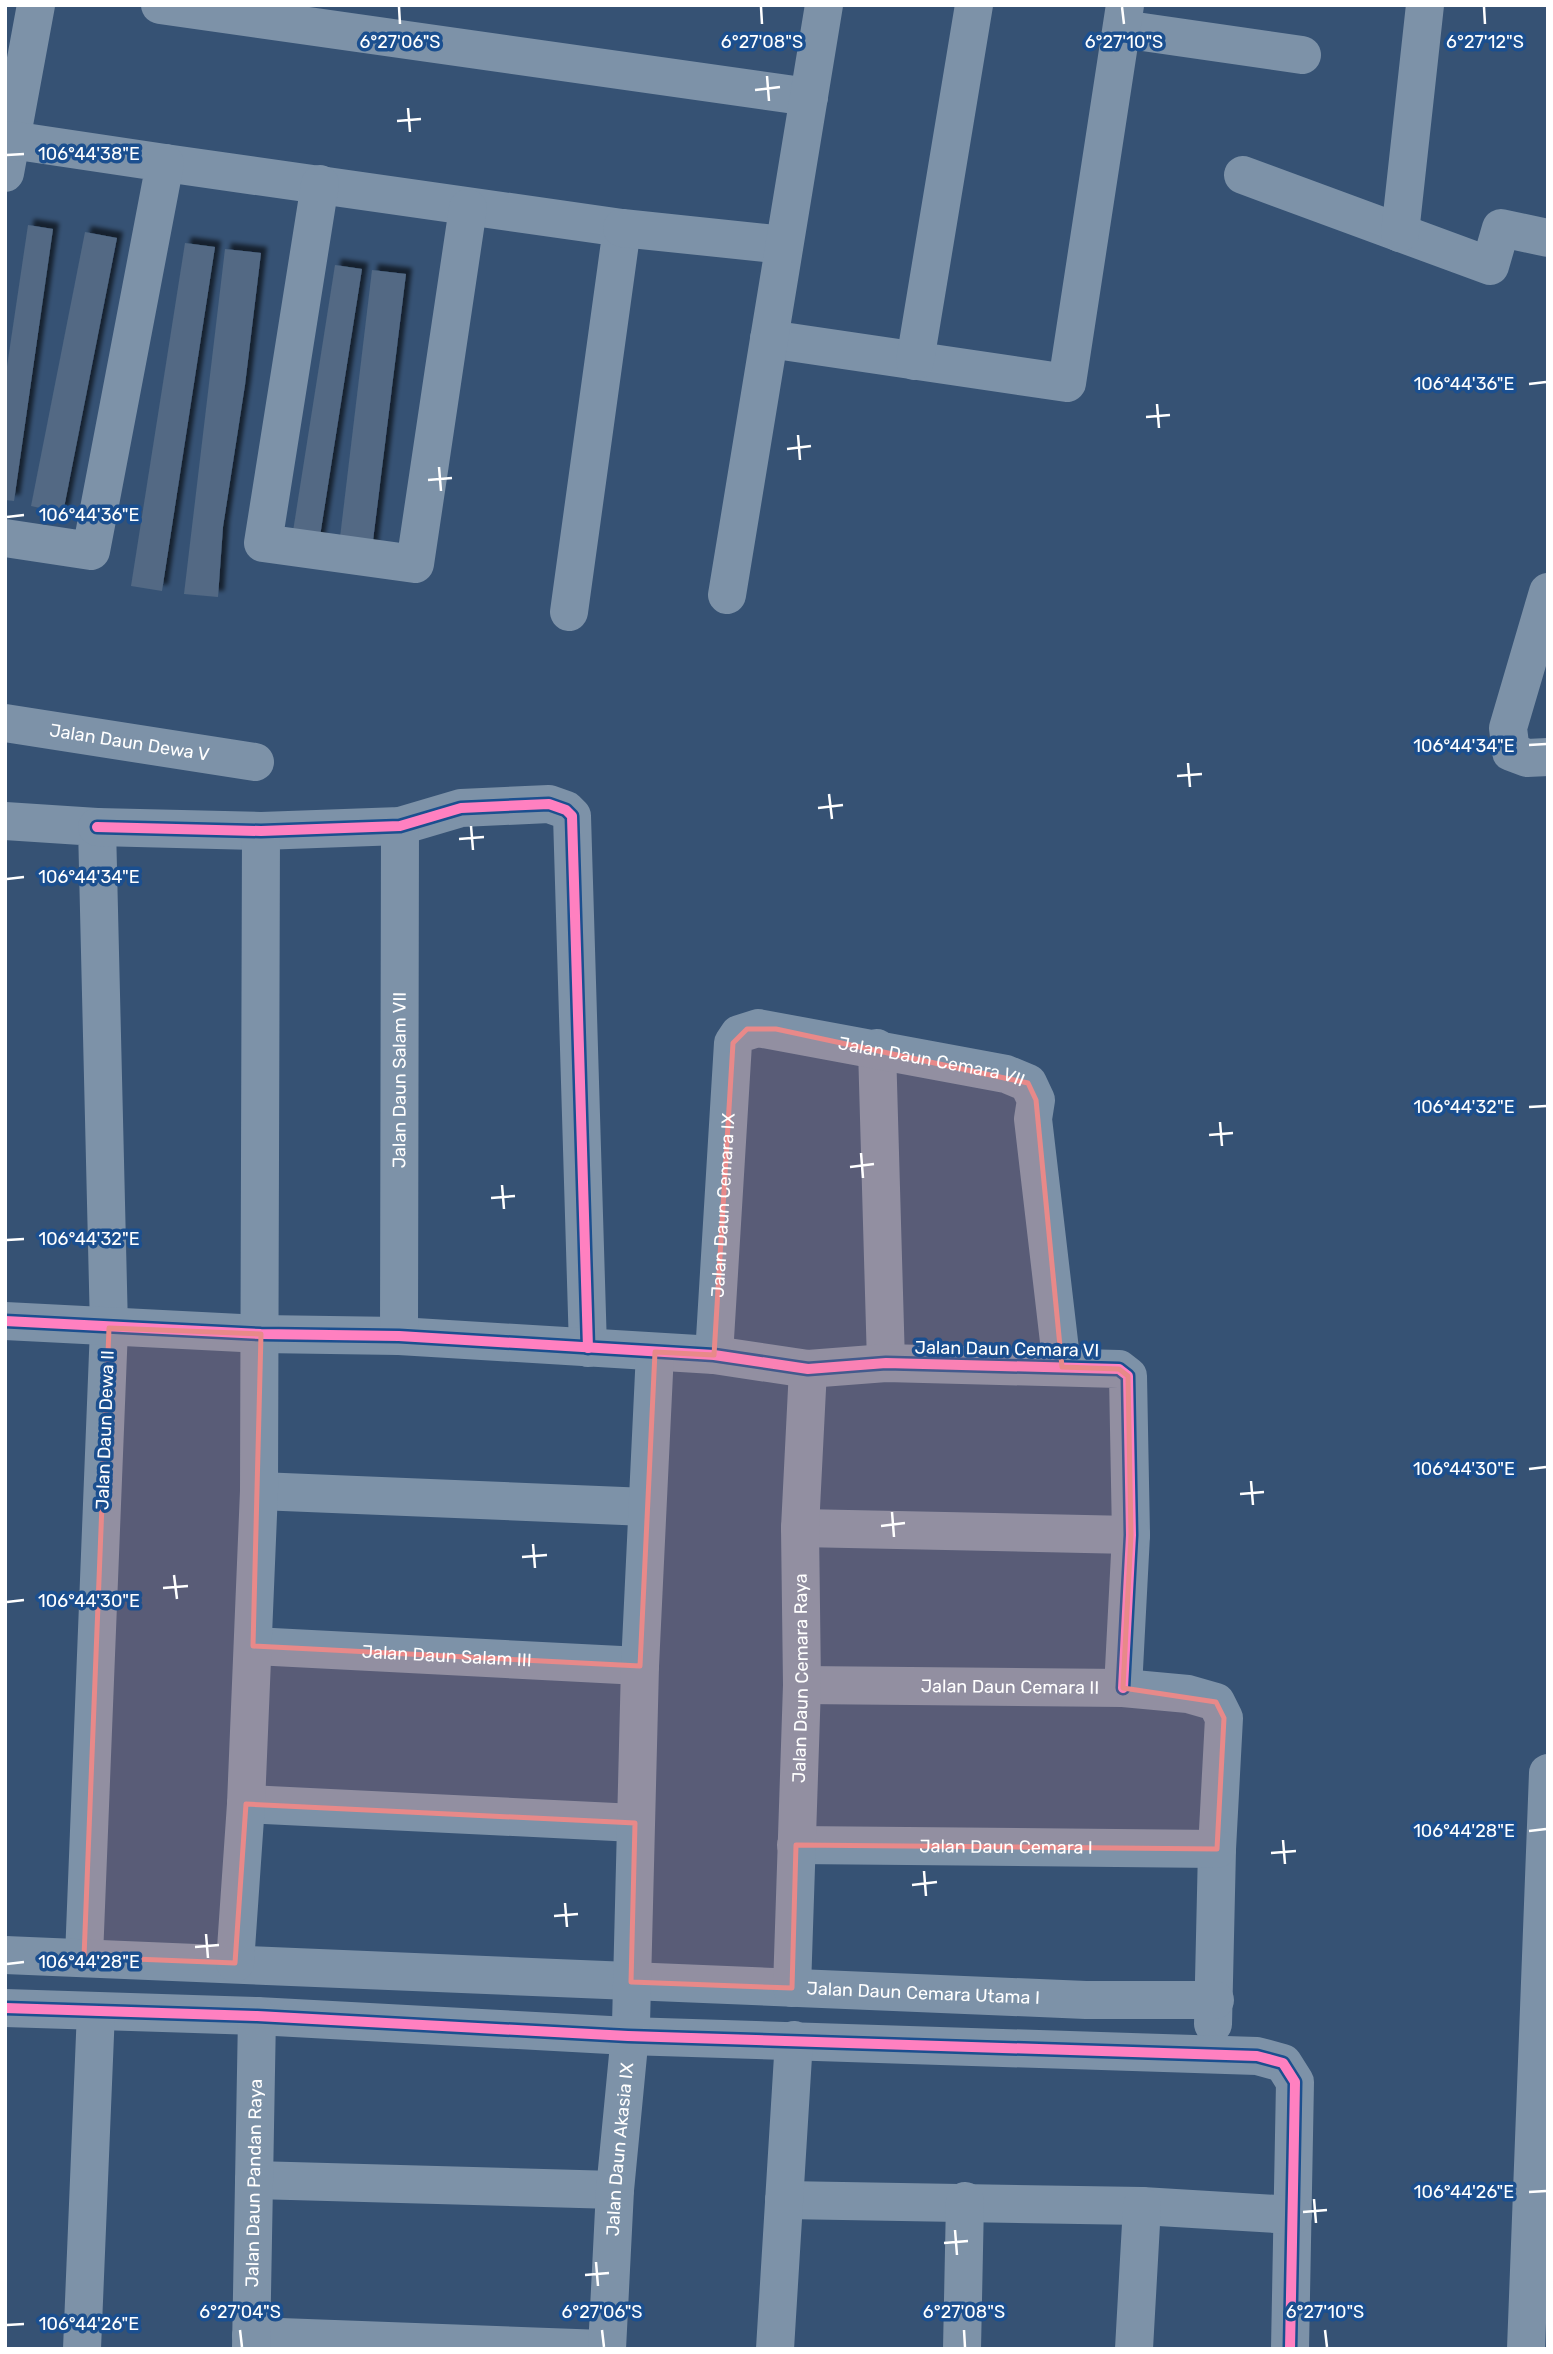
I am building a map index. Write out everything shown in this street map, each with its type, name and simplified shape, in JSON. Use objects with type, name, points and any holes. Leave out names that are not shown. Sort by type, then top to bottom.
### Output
[{"type":"street","points":[[36,5],[8,157],[165,163],[467,208],[784,245]]},
{"type":"street","points":[[160,5],[809,97]]},
{"type":"street","points":[[727,595],[824,5]]},
{"type":"street","points":[[915,361],[974,5]]},
{"type":"street","points":[[1401,233],[1425,5]]},
{"type":"street","points":[[769,339],[1067,383],[1123,17],[1302,55]]},
{"type":"street","points":[[5,538],[91,551],[165,163]]},
{"type":"street","points":[[1243,175],[1490,265],[1501,228],[1548,237]]},
{"type":"street","points":[[320,184],[263,543],[413,580],[467,208]]},
{"type":"street","points":[[569,612],[622,228]]},
{"type":"street","points":[[1548,592],[1508,728],[1511,752],[1527,758],[1548,757]]},
{"type":"street","name":"Jalan Daun Dewa V","points":[[5,723],[255,762]]},
{"type":"street","points":[[5,821],[97,827],[261,831],[401,826],[461,808],[549,804],[566,810],[572,816],[588,1348]]},
{"type":"street","name":"Jalan Daun Salam VII","points":[[399,1336],[401,826]]},
{"type":"street","name":"Jalan Daun Dewa II","points":[[84,1957],[109,1328],[97,827]]},
{"type":"street","points":[[235,1963],[246,1804],[259,1490],[261,831]]},
{"type":"street","name":"Jalan Daun Cemara VII","points":[[733,1054],[733,1043],[739,1034],[758,1028],[1006,1074],[1028,1083],[1036,1100],[1033,1119],[1062,1367]]},
{"type":"street","points":[[877,1048],[886,1363]]},
{"type":"street","name":"Jalan Daun Cemara IX","points":[[714,1355],[733,1054]]},
{"type":"street","name":"Jalan Daun Cemara VI","points":[[5,1321],[261,1334],[399,1336],[714,1355],[808,1369],[886,1363],[1119,1369],[1128,1376],[1131,1535]]},
{"type":"street","name":"Jalan Daun Akasia IX","points":[[605,2349],[615,2190],[631,2009],[640,1666],[655,1352]]},
{"type":"street","name":"Jalan Daun Cemara Raya","points":[[792,1988],[802,1685],[800,1528],[808,1369]]},
{"type":"street","points":[[259,1490],[647,1507]]},
{"type":"street","points":[[800,1528],[1131,1535],[1123,1688]]},
{"type":"street","name":"Jalan Daun Salam III","points":[[253,1646],[640,1666]]},
{"type":"street","name":"Jalan Daun Cemara II","points":[[802,1685],[1123,1688],[1188,1694],[1216,1702],[1224,1718],[1217,1849]]},
{"type":"street","points":[[1526,2349],[1548,1773]]},
{"type":"street","points":[[246,1804],[635,1823]]},
{"type":"street","name":"Jalan Daun Cemara I","points":[[796,1845],[1217,1849]]},
{"type":"street","points":[[1213,2027],[1217,1849]]},
{"type":"street","points":[[5,1955],[235,1963],[631,2009],[794,2040],[1213,2027],[1257,2056],[1283,2063],[1295,2082],[1290,2349]]},
{"type":"street","name":"Jalan Daun Cemara Utama I","points":[[631,2009],[792,1988],[1086,2000],[1213,2027]]},
{"type":"street","points":[[5,2008],[257,2016],[631,2009]]},
{"type":"street","points":[[82,2349],[96,2011]]},
{"type":"street","name":"Jalan Daun Pandan Raya","points":[[251,2343],[257,2016]]},
{"type":"street","points":[[775,2349],[794,2040]]},
{"type":"street","points":[[254,2180],[615,2190]]},
{"type":"street","points":[[784,2200],[1142,2206],[1293,2215]]},
{"type":"street","points":[[962,2349],[965,2201]]},
{"type":"street","points":[[1134,2349],[1142,2206]]},
{"type":"street","points":[[251,2343],[605,2349]]},
{"type":"highlighted area","points":[[747,1029],[776,1029],[1028,1083],[1036,1100],[1062,1367],[1119,1369],[1128,1376],[1131,1535],[1123,1688],[1216,1702],[1224,1718],[1217,1849],[796,1845],[792,1988],[631,1982],[635,1823],[246,1804],[235,1963],[84,1957],[109,1328],[261,1334],[253,1646],[640,1666],[655,1352],[714,1355],[733,1043]]},
{"type":"building","points":[[28,225],[53,229],[14,501],[5,500],[5,380]]},
{"type":"building","points":[[85,232],[117,238],[63,513],[31,506]]},
{"type":"building","points":[[185,243],[215,247],[162,591],[131,586]]},
{"type":"building","points":[[225,249],[261,253],[245,385],[223,527],[218,597],[184,594]]},
{"type":"building","points":[[335,265],[362,269],[318,549],[291,544]]},
{"type":"building","points":[[372,270],[406,274],[371,557],[338,554]]},
{"type":"cycle path","points":[[97,827],[261,831],[400,826],[461,808],[549,804],[566,810],[572,816],[588,1348]]},
{"type":"cycle path","points":[[5,1321],[261,1334],[399,1336],[714,1355],[808,1369],[886,1363],[1119,1369],[1128,1376],[1131,1535],[1123,1688]]},
{"type":"cycle path","points":[[5,2008],[257,2016],[628,2036],[1257,2056],[1283,2063],[1295,2082],[1290,2349]]}]
